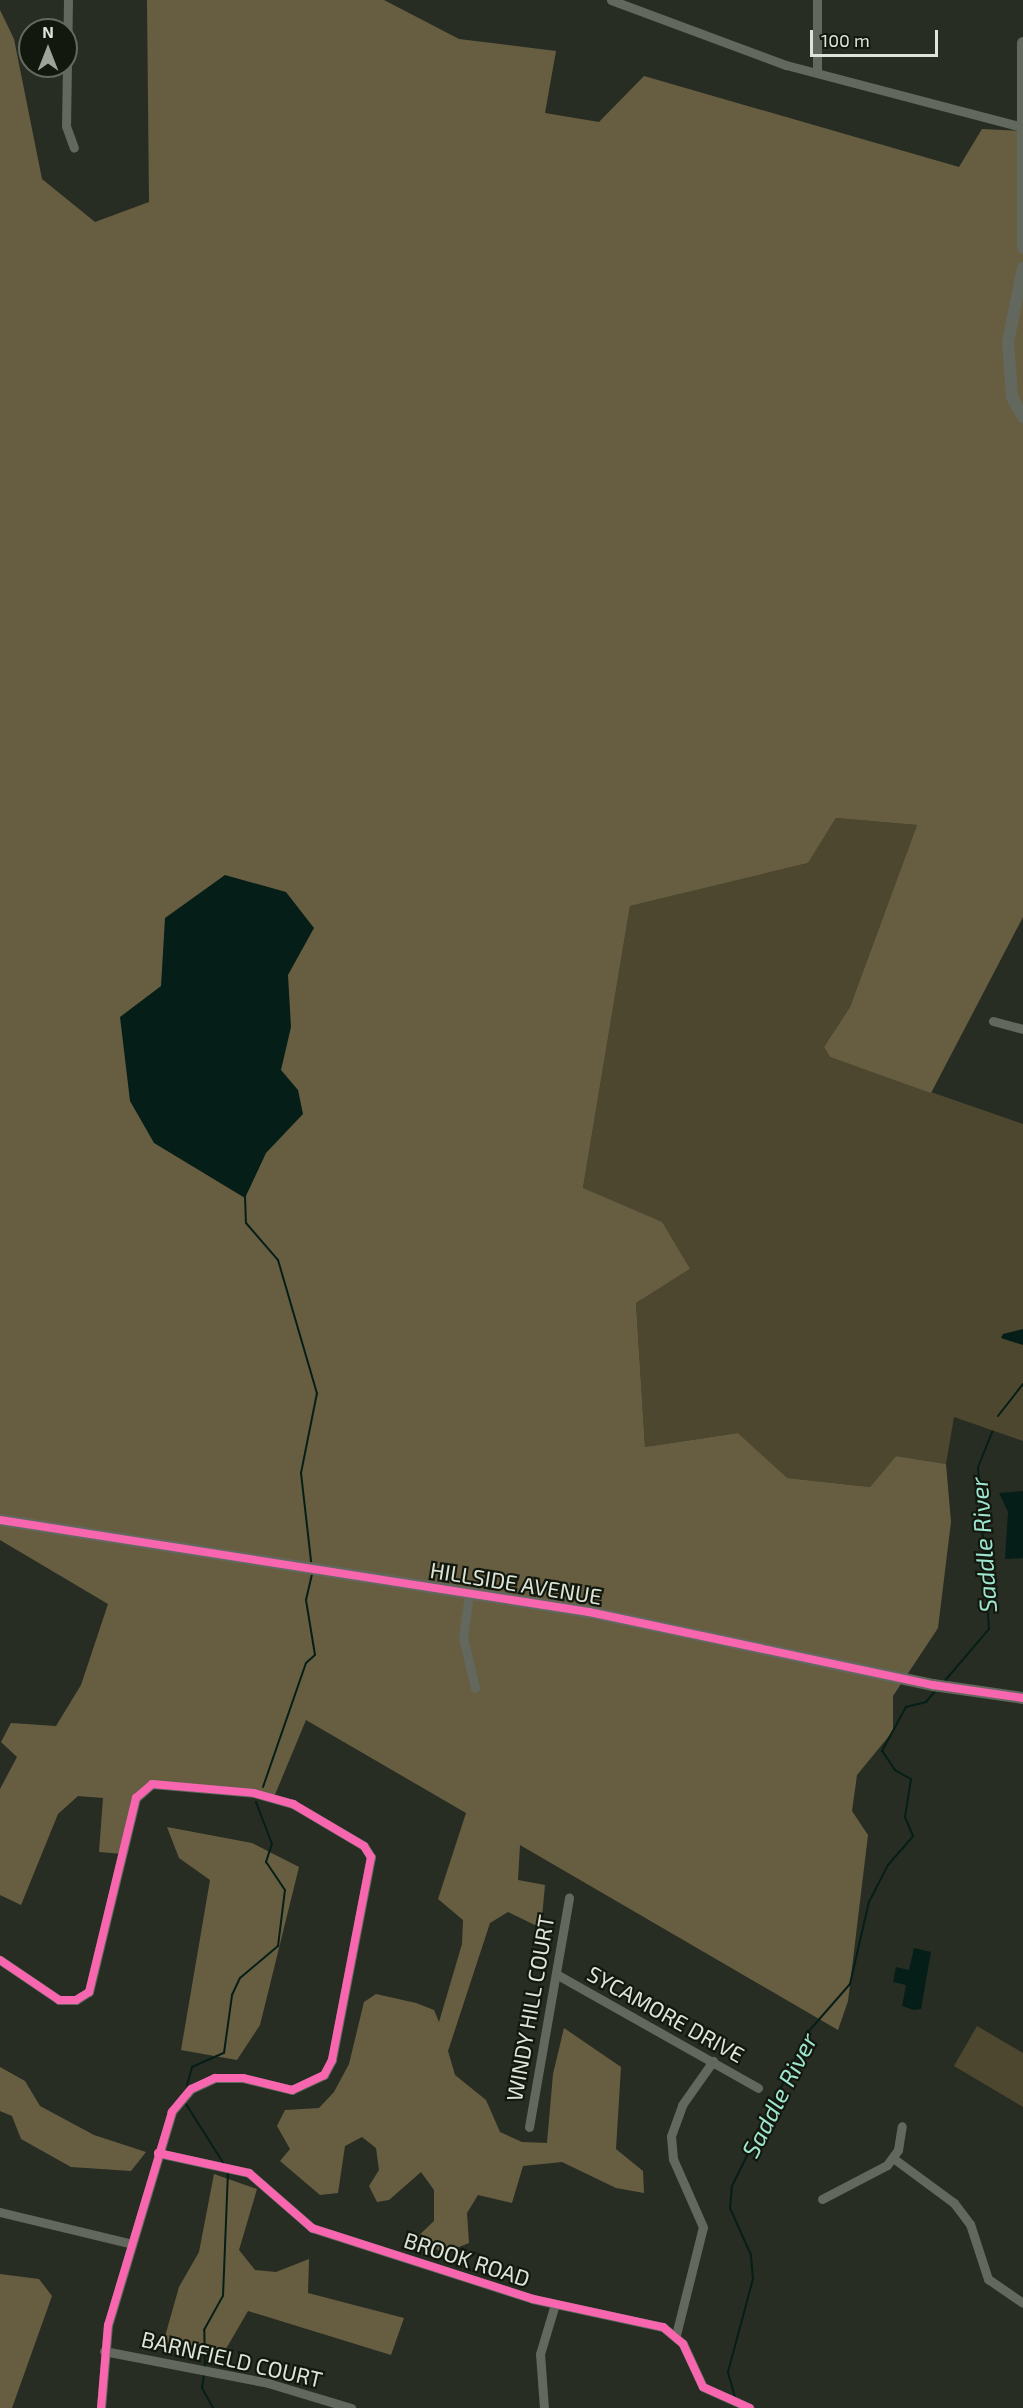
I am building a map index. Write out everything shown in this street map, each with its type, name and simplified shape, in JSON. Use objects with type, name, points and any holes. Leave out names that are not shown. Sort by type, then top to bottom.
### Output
[{"type":"street","points":[[68,0],[66,126],[74,148]]},
{"type":"street","points":[[611,0],[817,73],[1019,126]]},
{"type":"street","points":[[817,0],[817,73]]},
{"type":"street","points":[[1023,43],[1019,126],[1023,249]]},
{"type":"street","points":[[1023,268],[1008,342],[1012,397],[1023,417]]},
{"type":"street","points":[[993,1021],[1023,1029]]},
{"type":"street","name":"HILLSIDE AVENUE","points":[[0,1520],[589,1612],[933,1685],[1023,1698]]},
{"type":"street","points":[[469,1594],[463,1638],[475,1688]]},
{"type":"street","points":[[0,1960],[59,2000],[76,2000],[89,1992],[136,1798],[152,1784],[274,1797],[319,1816],[368,1851],[371,1864],[329,2068],[310,2086],[292,2090],[228,2077],[197,2085],[172,2112],[158,2153],[104,2350],[101,2408]]},
{"type":"street","name":"WINDY HILL COURT","points":[[529,2127],[569,1897]]},
{"type":"street","name":"SYCAMORE DRIVE","points":[[556,1974],[758,2088]]},
{"type":"street","points":[[713,2061],[682,2105],[671,2136],[673,2159],[703,2228],[676,2336],[703,2387],[746,2407]]},
{"type":"street","points":[[822,2199],[870,2178],[893,2158],[902,2126]]},
{"type":"street","name":"BROOK ROAD","points":[[158,2153],[249,2173],[312,2228],[555,2304],[633,2317],[676,2336]]},
{"type":"street","points":[[893,2158],[954,2203],[970,2224],[988,2279],[1023,2303]]},
{"type":"street","points":[[0,2212],[132,2244]]},
{"type":"street","points":[[544,2408],[540,2354],[555,2304]]},
{"type":"street","name":"BARNFIELD COURT","points":[[104,2350],[268,2383],[351,2408]]},
{"type":"shaded area","points":[[147,0],[384,0],[459,39],[556,51],[545,113],[599,122],[644,76],[959,167],[982,129],[1023,131],[1023,917],[931,1093],[830,1057],[824,1047],[850,1007],[917,825],[836,818],[808,863],[630,906],[583,1188],[662,1222],[690,1269],[636,1303],[645,1447],[738,1433],[787,1478],[870,1487],[896,1456],[946,1464],[951,1522],[938,1628],[893,1696],[893,1731],[857,1775],[852,1811],[868,1835],[848,2001],[838,2030],[520,1845],[518,1880],[545,1885],[541,1928],[508,1912],[490,1923],[448,2051],[455,2075],[486,2100],[500,2132],[522,2142],[547,2143],[553,2074],[564,2028],[621,2067],[616,2149],[643,2171],[644,2193],[616,2188],[562,2162],[523,2166],[512,2203],[478,2195],[467,2213],[469,2243],[444,2253],[415,2239],[434,2221],[434,2190],[421,2172],[389,2200],[377,2202],[369,2186],[379,2170],[376,2148],[362,2137],[345,2146],[338,2193],[320,2195],[280,2161],[290,2149],[277,2126],[285,2110],[319,2108],[334,2092],[349,2064],[364,2002],[376,1994],[416,2003],[434,2010],[439,2022],[462,1944],[463,1920],[438,1899],[466,1813],[306,1720],[274,1797],[160,1783],[136,1799],[123,1854],[99,1852],[103,1798],[78,1796],[58,1814],[21,1905],[0,1895],[0,1789],[17,1757],[1,1742],[11,1723],[56,1726],[81,1685],[108,1604],[0,1540],[0,10],[14,39],[18,59],[18,78],[22,78],[42,179],[95,222],[149,202]]},
{"type":"shaded area","points":[[836,818],[917,825],[850,1007],[824,1047],[830,1057],[1023,1124],[1023,1441],[954,1417],[946,1464],[896,1456],[870,1487],[786,1478],[738,1433],[645,1447],[636,1303],[690,1269],[583,1188],[630,906],[808,863]]},
{"type":"shaded area","points":[[167,1827],[252,1843],[299,1867],[260,2025],[237,2060],[181,2050],[210,1880],[179,1858]]},
{"type":"shaded area","points":[[977,2026],[1023,2053],[1023,2107],[954,2066]]},
{"type":"shaded area","points":[[0,2067],[25,2081],[40,2106],[94,2135],[146,2152],[131,2171],[71,2167],[21,2139],[12,2116],[0,2111]]},
{"type":"shaded area","points":[[214,2174],[257,2189],[239,2250],[255,2270],[276,2272],[309,2259],[308,2293],[404,2318],[391,2355],[248,2311],[220,2359],[162,2347],[179,2287],[199,2252]]},
{"type":"shaded area","points":[[0,2274],[39,2279],[52,2296],[12,2408],[0,2408]]},
{"type":"water","points":[[225,875],[286,892],[314,928],[288,975],[291,1027],[281,1070],[298,1090],[303,1114],[266,1153],[245,1198],[154,1143],[130,1101],[120,1017],[161,986],[165,918]]},
{"type":"water","points":[[1023,1329],[1023,1345],[1001,1338],[1003,1334]]},
{"type":"water","points":[[1023,1491],[1023,1558],[1005,1559],[1008,1512],[999,1493]]},
{"type":"water","points":[[914,1948],[931,1952],[921,2009],[914,2010],[902,2006],[906,1985],[893,1982],[896,1967],[909,1970]]},
{"type":"waterway","points":[[245,1196],[246,1223],[278,1260],[317,1393],[301,1473],[311,1561]]},
{"type":"waterway","name":"Saddle River","points":[[998,1416],[1023,1384]]},
{"type":"waterway","name":"Saddle River","points":[[943,1683],[989,1629],[978,1467],[992,1432]]},
{"type":"waterway","points":[[263,1787],[306,1663],[315,1655],[306,1600],[312,1574]]},
{"type":"waterway","name":"Saddle River","points":[[735,2397],[728,2372],[753,2279],[751,2255],[730,2208],[732,2186],[809,2031],[850,1984],[869,1902],[888,1865],[913,1836],[905,1817],[911,1779],[895,1770],[882,1751],[906,1707],[926,1702],[937,1689]]},
{"type":"waterway","points":[[187,2085],[192,2067],[224,2053],[232,1995],[240,1978],[278,1946],[285,1890],[266,1862],[272,1844],[256,1802]]},
{"type":"waterway","points":[[186,2104],[224,2164]]},
{"type":"waterway","points":[[205,2369],[204,2330],[223,2296],[228,2172]]},
{"type":"waterway","points":[[204,2375],[202,2388],[213,2408]]},
{"type":"cycle path","points":[[0,1520],[589,1612],[933,1685],[1023,1698]]},
{"type":"cycle path","points":[[0,1960],[59,2000],[76,2000],[89,1992],[136,1798],[152,1784],[254,1793],[293,1804],[364,1846],[371,1857],[332,2060],[324,2075],[292,2090],[243,2078],[215,2078],[191,2089],[172,2112],[108,2325],[101,2408]]},
{"type":"cycle path","points":[[158,2153],[249,2173],[312,2228],[533,2299],[663,2327],[683,2344],[703,2387],[750,2408]]}]
